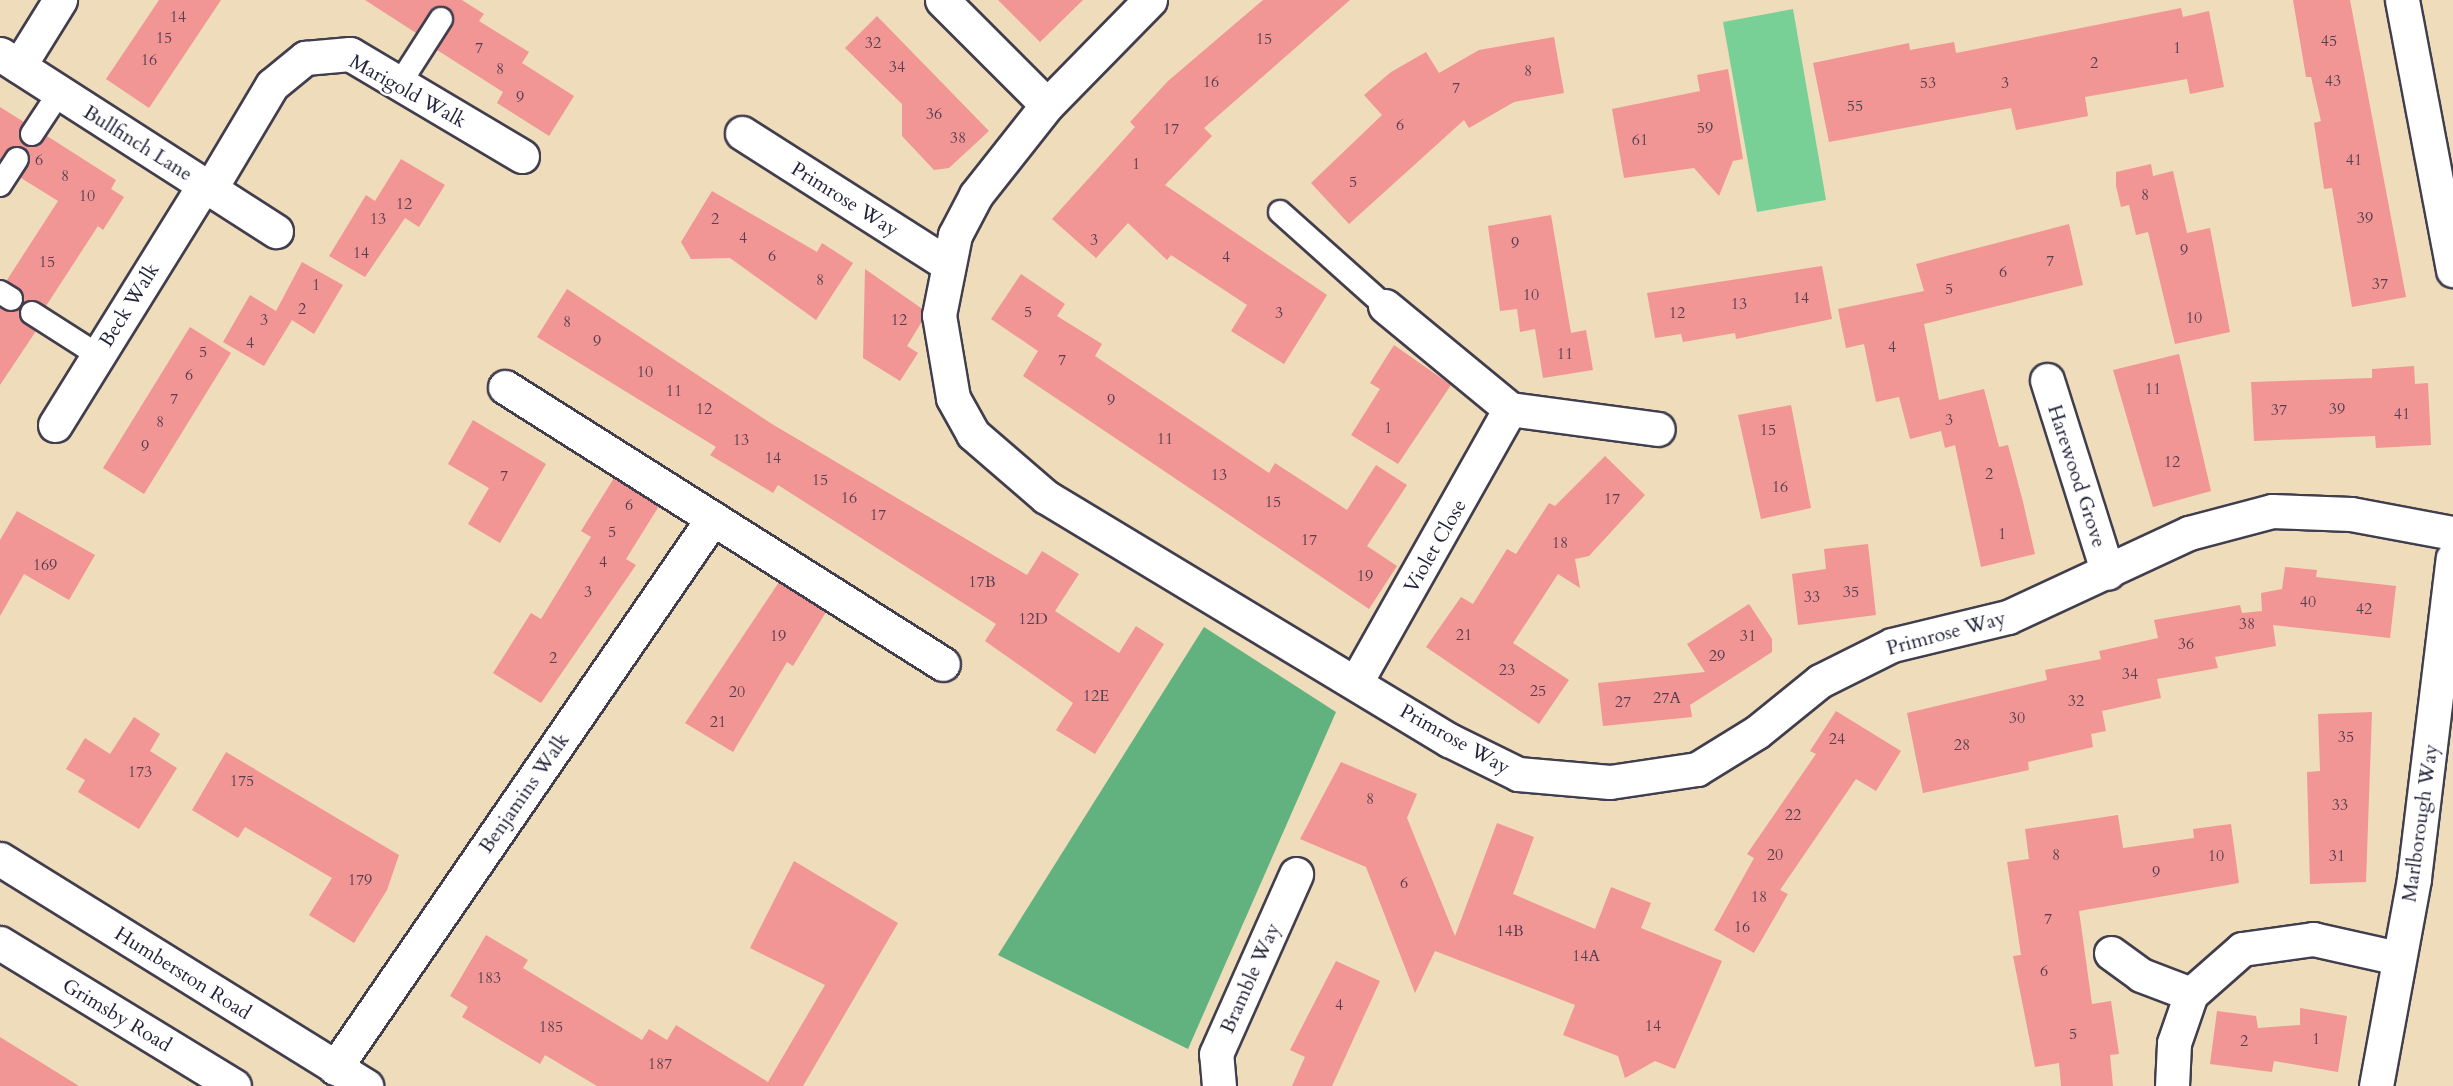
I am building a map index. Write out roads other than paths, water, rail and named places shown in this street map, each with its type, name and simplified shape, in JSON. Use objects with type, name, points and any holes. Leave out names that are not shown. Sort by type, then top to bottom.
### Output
[{"type":"street","points":[[9,60],[60,0]]},
{"type":"street","points":[[942,0],[1047,105]]},
{"type":"street","name":"Primrose Way","points":[[1150,0],[1047,105],[976,195],[956,235],[939,315],[944,358],[954,398],[974,434],[1046,496],[1449,740],[1518,774],[1610,782],[1697,769],[1757,732],[1820,681],[1892,645],[2008,617],[2108,573],[2189,533],[2272,511],[2351,514],[2453,533]]},
{"type":"street","points":[[2402,0],[2453,270]]},
{"type":"street","name":"Marigold Walk","points":[[207,187],[272,85],[305,58],[350,54],[522,156]]},
{"type":"street","name":"Bullfinch Lane","points":[[9,60],[276,231]]},
{"type":"street","name":"Primrose Way","points":[[742,133],[948,264]]},
{"type":"street","name":"Beck Walk","points":[[55,425],[207,187]]},
{"type":"street","points":[[1385,306],[1510,409],[1658,429]]},
{"type":"street","name":"Harewood Grove","points":[[2047,380],[2108,573]]},
{"type":"street","points":[[506,387],[944,664]]},
{"type":"street","name":"Violet Close","points":[[1356,682],[1510,409]]},
{"type":"street","name":"Benjamins Walk","points":[[335,1068],[713,518]]},
{"type":"street","name":"Marlborough Way","points":[[2376,1086],[2414,878],[2453,558]]},
{"type":"street","name":"Humberston Road","points":[[0,859],[366,1086]]},
{"type":"street","name":"Bramble Way","points":[[1219,1086],[1216,1054],[1296,874]]},
{"type":"street","points":[[2172,1086],[2174,1043],[2191,994],[2242,949],[2313,939],[2398,957]]},
{"type":"street","name":"Grimsby Road","points":[[0,943],[234,1086]]},
{"type":"street","points":[[2111,954],[2141,975],[2191,994]]},
{"type":"lane","points":[[400,83],[441,19]]},
{"type":"lane","points":[[32,134],[59,93]]},
{"type":"lane","points":[[0,185],[17,159]]},
{"type":"lane","points":[[1280,212],[1385,306]]},
{"type":"lane","points":[[32,313],[98,355]]}]
